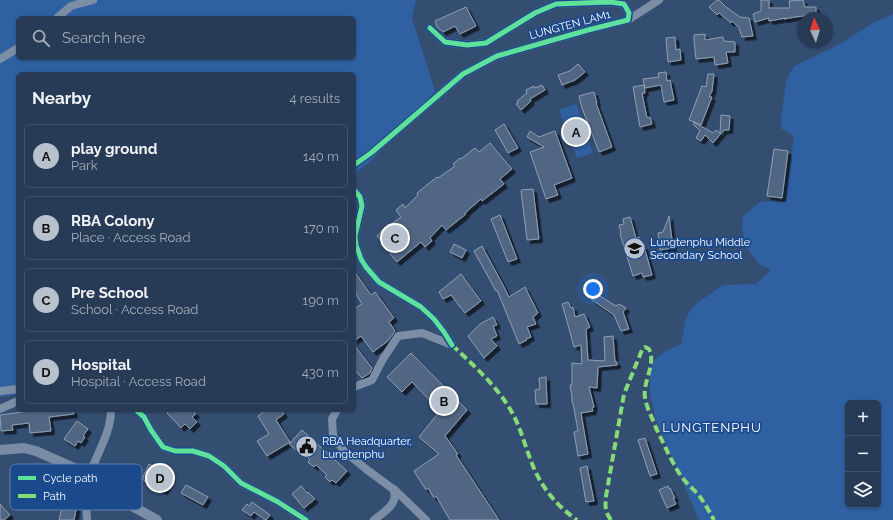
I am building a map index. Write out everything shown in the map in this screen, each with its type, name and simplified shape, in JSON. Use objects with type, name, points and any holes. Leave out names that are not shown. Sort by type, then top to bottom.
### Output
[{"type":"main road","points":[[0,450],[29,449],[65,464]]},
{"type":"main road","points":[[139,510],[158,520]]},
{"type":"street","points":[[59,16],[71,6],[93,0]]},
{"type":"street","points":[[628,20],[659,0]]},
{"type":"street","name":"LUNGTEN LAM1","points":[[356,164],[371,153],[463,74],[497,56],[628,20],[629,13],[624,4],[610,2],[556,4],[535,13],[486,43],[467,45],[445,42],[430,28]]},
{"type":"street","points":[[0,59],[16,49]]},
{"type":"street","points":[[356,192],[360,197],[362,206],[356,232]]},
{"type":"street","points":[[356,245],[361,259],[379,282],[426,311],[437,323],[452,345],[422,333],[398,336],[383,359],[372,380],[356,386]]},
{"type":"street","points":[[0,391],[16,389]]},
{"type":"street","points":[[0,409],[16,402]]},
{"type":"street","points":[[94,464],[106,435],[111,412]]},
{"type":"street","points":[[138,412],[144,417],[157,440],[163,447],[175,451],[193,452],[209,456],[224,466],[241,483],[278,502],[306,520]]},
{"type":"street","points":[[336,412],[332,419],[333,436],[344,451],[393,489],[426,520]]},
{"type":"street","points":[[374,520],[388,510],[394,502],[395,494],[393,489]]},
{"type":"street","points":[[86,510],[87,520]]},
{"type":"shaded area","points":[[0,0],[416,0],[412,18],[435,91],[370,162],[356,172],[356,72],[16,72],[16,394],[0,397]]},
{"type":"shaded area","points":[[893,14],[893,520],[699,520],[656,420],[650,394],[650,371],[655,359],[666,351],[681,344],[686,318],[697,303],[723,285],[756,284],[771,270],[759,264],[747,248],[742,229],[743,216],[760,202],[768,201],[784,203],[794,136],[782,129],[781,121],[786,81],[794,66],[838,45],[873,23]]},
{"type":"shaded area","points":[[576,104],[593,153],[577,158],[559,110]]},
{"type":"building","points":[[717,0],[740,17],[749,18],[753,36],[742,37],[739,28],[732,21],[731,23],[719,13],[717,15],[709,7]]},
{"type":"building","points":[[761,0],[769,0],[769,8],[790,8],[789,1],[803,0],[805,7],[816,7],[816,12],[797,12],[797,17],[769,21],[769,18],[755,22],[753,14],[761,11]]},
{"type":"building","points":[[466,7],[476,26],[460,34],[455,26],[443,32],[437,27],[435,21]]},
{"type":"building","points":[[705,34],[705,40],[723,37],[724,41],[735,42],[735,52],[726,52],[728,63],[715,65],[714,57],[696,59],[694,35]]},
{"type":"building","points":[[675,37],[676,50],[680,49],[681,60],[668,62],[666,38]]},
{"type":"building","points":[[578,64],[585,72],[575,80],[562,85],[558,75],[570,71]]},
{"type":"building","points":[[666,72],[667,81],[670,80],[674,100],[664,102],[661,85],[645,88],[643,79],[659,77],[658,73]]},
{"type":"building","points":[[708,74],[714,74],[712,91],[709,97],[712,97],[701,125],[689,120],[702,86],[706,87]]},
{"type":"building","points":[[542,85],[545,90],[530,99],[531,101],[521,110],[516,104],[518,103],[517,101],[527,93],[526,90],[534,86],[535,88]]},
{"type":"building","points":[[644,85],[645,93],[642,93],[647,118],[650,117],[652,124],[640,127],[633,87]]},
{"type":"building","points":[[594,92],[596,103],[612,147],[599,152],[582,108],[579,96]]},
{"type":"building","points":[[721,115],[730,116],[729,130],[724,130],[713,143],[705,135],[701,141],[696,138],[700,131],[693,124],[694,122],[713,133],[716,130],[720,133]]},
{"type":"building","points":[[504,124],[518,148],[508,153],[495,130]]},
{"type":"building","points":[[530,131],[539,137],[555,131],[572,178],[554,185],[558,195],[546,199],[530,152],[544,147],[527,137]]},
{"type":"building","points":[[490,143],[512,169],[500,179],[504,184],[482,201],[481,199],[465,213],[466,214],[446,230],[442,225],[430,238],[432,241],[425,247],[421,242],[397,262],[390,254],[393,251],[377,236],[385,227],[386,228],[401,217],[396,210],[403,204],[405,208],[418,195],[417,193],[437,177],[438,178],[455,166],[453,164],[460,158],[461,159],[475,148],[479,152]]},
{"type":"building","points":[[774,149],[788,151],[782,198],[767,196]]},
{"type":"building","points":[[533,189],[539,239],[527,240],[521,190]]},
{"type":"building","points":[[500,215],[517,259],[508,262],[491,219]]},
{"type":"building","points":[[669,216],[673,248],[660,250],[658,233],[663,232]]},
{"type":"building","points":[[630,217],[636,238],[639,237],[642,246],[644,246],[652,275],[643,277],[642,273],[633,276],[620,234],[619,225],[624,224],[623,219]]},
{"type":"building","points":[[454,244],[466,250],[462,258],[450,252]]},
{"type":"building","points":[[482,246],[509,297],[525,287],[538,313],[533,317],[536,324],[527,327],[531,337],[519,344],[497,290],[496,291],[474,251]]},
{"type":"building","points":[[356,274],[371,295],[375,292],[394,318],[389,322],[395,331],[388,341],[373,352],[361,336],[356,340],[356,308],[362,304],[357,294]]},
{"type":"building","points":[[461,274],[481,301],[465,313],[451,295],[443,299],[439,292]]},
{"type":"building","points":[[595,293],[616,306],[619,304],[626,308],[623,312],[629,329],[621,331],[614,315],[591,299]]},
{"type":"building","points":[[568,302],[571,308],[573,307],[575,317],[584,314],[590,327],[586,329],[588,360],[605,361],[604,337],[613,336],[615,362],[617,362],[617,365],[598,367],[597,388],[589,387],[594,407],[592,408],[593,411],[581,413],[588,454],[578,456],[574,432],[578,431],[570,385],[572,385],[572,363],[582,364],[581,345],[574,347],[562,304]]},
{"type":"building","points":[[493,317],[497,325],[493,326],[497,336],[491,339],[497,346],[484,358],[468,336],[480,324]]},
{"type":"building","points":[[356,348],[372,368],[370,373],[362,378],[356,371]]},
{"type":"building","points":[[411,353],[467,410],[445,436],[458,454],[456,455],[499,520],[450,520],[436,496],[434,498],[428,488],[426,490],[414,471],[439,454],[419,437],[440,411],[412,382],[402,392],[387,377]]},
{"type":"building","points":[[546,377],[547,404],[536,404],[535,390],[540,389],[539,378]]},
{"type":"building","points":[[22,412],[74,412],[74,414],[49,417],[51,431],[30,433],[29,423],[12,425],[13,430],[1,431],[0,415]]},
{"type":"building","points":[[194,412],[196,414],[192,417],[197,422],[190,429],[185,424],[181,428],[167,413]]},
{"type":"building","points":[[263,412],[282,412],[284,414],[276,420],[290,442],[267,456],[257,441],[269,434],[258,416]]},
{"type":"building","points":[[77,421],[88,429],[83,436],[85,437],[81,443],[78,441],[75,446],[64,439]]},
{"type":"building","points":[[302,430],[347,471],[336,483],[332,480],[330,482],[325,477],[327,475],[316,465],[314,467],[308,462],[310,460],[300,450],[298,452],[289,444]]},
{"type":"building","points":[[645,438],[657,474],[650,476],[638,440]]},
{"type":"building","points":[[149,464],[172,477],[164,491],[142,479]]},
{"type":"building","points":[[587,466],[594,501],[586,502],[580,468]]},
{"type":"building","points":[[186,485],[208,497],[203,505],[181,493]]},
{"type":"building","points":[[301,486],[315,499],[304,508],[292,494]]},
{"type":"building","points":[[668,486],[675,498],[673,498],[676,504],[667,508],[659,490]]},
{"type":"building","points":[[252,502],[270,515],[266,520],[254,512],[251,516],[242,510],[247,504],[249,506]]},
{"type":"building","points":[[0,504],[10,515],[4,520],[0,520]]},
{"type":"building","points":[[62,510],[76,510],[74,520],[59,520]]},
{"type":"marked path","points":[[452,345],[498,391],[517,423],[533,466],[541,482],[557,503],[577,520]]},
{"type":"marked path","points":[[611,520],[606,509],[606,496],[624,394],[642,350],[645,347],[649,349],[651,355],[650,368],[645,389],[649,412],[677,470],[685,481],[698,494],[714,520]]},
{"type":"cycle path","points":[[356,164],[371,153],[463,74],[497,56],[628,20],[629,13],[624,4],[610,2],[556,4],[535,13],[486,43],[467,45],[445,42],[430,28]]},
{"type":"cycle path","points":[[356,192],[360,197],[362,206],[356,232]]},
{"type":"cycle path","points":[[356,245],[361,259],[379,282],[421,307],[434,319],[452,345]]},
{"type":"cycle path","points":[[138,412],[144,417],[163,447],[175,451],[193,451],[209,456],[224,466],[241,483],[278,502],[306,520]]},
{"type":"place","name":"play ground","points":[[576,132]]},
{"type":"place","name":"Pre School","points":[[395,238]]},
{"type":"place","name":"Lungtenphu Middle Secondary School","points":[[635,248]]},
{"type":"place","name":"RBA Colony","points":[[444,401]]},
{"type":"place","name":"RBA Headquarter, Lungtenphu","points":[[306,447]]},
{"type":"place","name":"Hospital","points":[[160,478]]},
{"type":"district","name":"LUNGTENPHU","points":[[712,427]]}]
